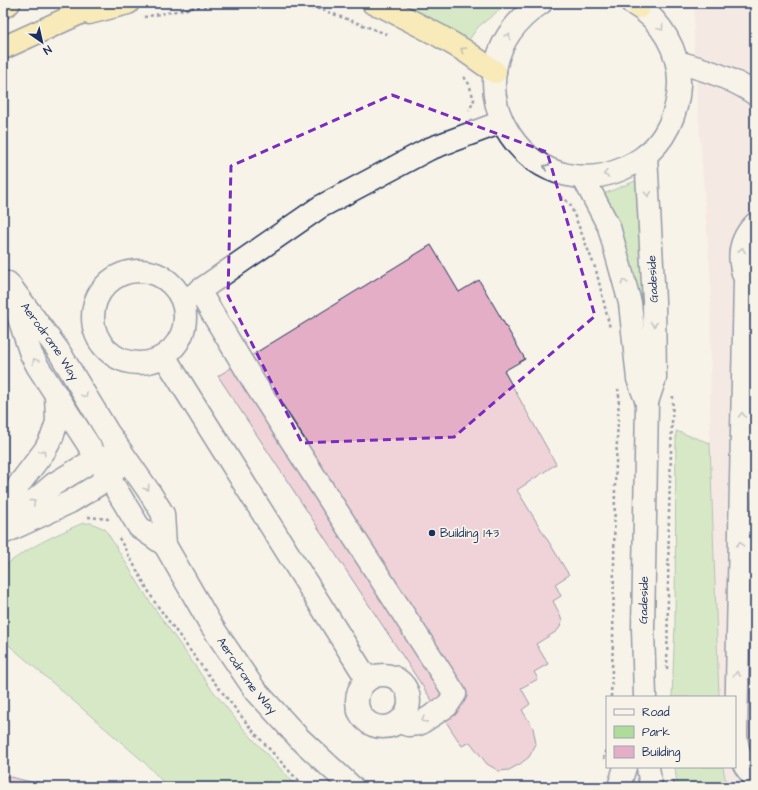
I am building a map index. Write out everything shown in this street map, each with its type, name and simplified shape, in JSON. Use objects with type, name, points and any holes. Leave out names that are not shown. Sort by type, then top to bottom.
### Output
[{"type":"highway","points":[[3,7],[9,3]]},
{"type":"highway","points":[[3,48],[102,3]]},
{"type":"highway","points":[[374,3],[465,50],[494,72]]},
{"type":"highway","points":[[68,18],[133,11]]},
{"type":"street","points":[[541,3],[515,25],[505,39],[498,55],[494,72],[496,106],[502,122],[514,142],[521,150],[535,161],[550,169],[583,177],[600,176],[617,172],[646,155],[668,128],[675,113],[679,96],[677,62],[663,31],[652,18],[636,4]]},
{"type":"street","points":[[677,62],[694,66],[748,90],[755,104]]},
{"type":"street","points":[[399,722],[408,725],[419,724],[447,706],[455,694],[255,384],[191,297],[178,291],[170,282],[160,275],[148,271],[136,270],[113,278],[104,286],[97,296],[93,308],[92,320],[94,332],[99,342],[108,352],[129,363],[153,361],[164,356],[173,348],[180,338],[184,326],[185,314],[191,297],[320,208],[429,149],[502,122]]},
{"type":"street","name":"Gadeside","points":[[645,696],[643,630],[647,402],[655,378],[654,301],[646,155]]},
{"type":"street","name":"Gadeside","points":[[583,177],[609,227],[630,303],[638,379],[647,402]]},
{"type":"street","points":[[755,224],[747,232],[740,249],[740,266],[750,270],[736,735],[736,748],[748,772],[755,778]]},
{"type":"street","name":"Aerodrome Way","points":[[5,280],[31,354],[139,527],[165,545],[211,625],[255,690],[299,738],[352,787]]},
{"type":"street","name":"Aerodrome Way","points":[[5,280],[58,350],[107,431],[163,514],[165,545]]},
{"type":"street","points":[[164,356],[367,679]]},
{"type":"street","points":[[3,514],[20,483],[45,450],[52,437],[57,422],[56,394]]},
{"type":"street","points":[[3,528],[54,484],[97,458],[125,456]]},
{"type":"street","points":[[3,533],[70,502],[109,478],[125,456]]},
{"type":"street","name":"Gadeside","points":[[636,696],[643,630]]},
{"type":"street","points":[[384,674],[393,676],[404,685],[409,698],[409,707],[399,722],[381,728],[364,720],[359,713],[356,704],[360,686],[367,679],[375,675],[384,674]]},
{"type":"street","points":[[619,787],[625,768]]},
{"type":"street","points":[[648,768],[651,787]]},
{"type":"path","points":[[320,9],[322,3]]},
{"type":"path","points":[[133,11],[227,4],[256,4],[320,9],[389,35]]},
{"type":"path","points":[[463,74],[469,84],[474,100],[467,116],[468,135]]},
{"type":"path","points":[[559,195],[570,204],[596,270],[610,329]]},
{"type":"path","points":[[611,696],[618,389]]},
{"type":"path","points":[[86,516],[108,519]]},
{"type":"path","points":[[117,534],[154,601],[203,668],[253,731],[292,774],[306,787]]},
{"type":"highlighted area","points":[[392,95],[547,152],[595,316],[454,437],[302,443],[228,296],[231,166]]},
{"type":"shaded area","points":[[694,3],[755,3],[755,787],[733,787],[725,778],[723,768],[736,768],[736,696],[719,696],[710,443],[711,285],[694,54]]},
{"type":"green space","points":[[387,3],[508,3],[478,27],[466,44]]},
{"type":"green space","points":[[640,179],[648,302],[643,306],[637,305],[601,195]]},
{"type":"green space","points":[[676,431],[710,443],[719,696],[672,696],[675,624]]},
{"type":"green space","points":[[83,523],[91,523],[105,529],[150,602],[210,687],[242,727],[298,787],[168,787],[144,762],[3,640],[3,567],[42,542]]},
{"type":"green space","points":[[675,768],[723,768],[725,778],[733,787],[679,787],[677,785]]},
{"type":"building","name":"Building 143","points":[[431,245],[459,292],[479,280],[525,359],[504,371],[556,464],[517,490],[569,575],[555,584],[561,596],[553,601],[562,621],[560,627],[557,631],[536,644],[548,664],[534,672],[538,679],[521,688],[530,704],[522,710],[533,728],[536,744],[529,757],[509,770],[499,771],[487,764],[470,742],[462,746],[218,376]]},
{"type":"building","points":[[6,776],[35,783],[33,787],[3,787]]},
{"type":"building","points":[[37,781],[44,787],[33,787]]},
{"type":"place","name":"Building 143","points":[[432,533]]}]
